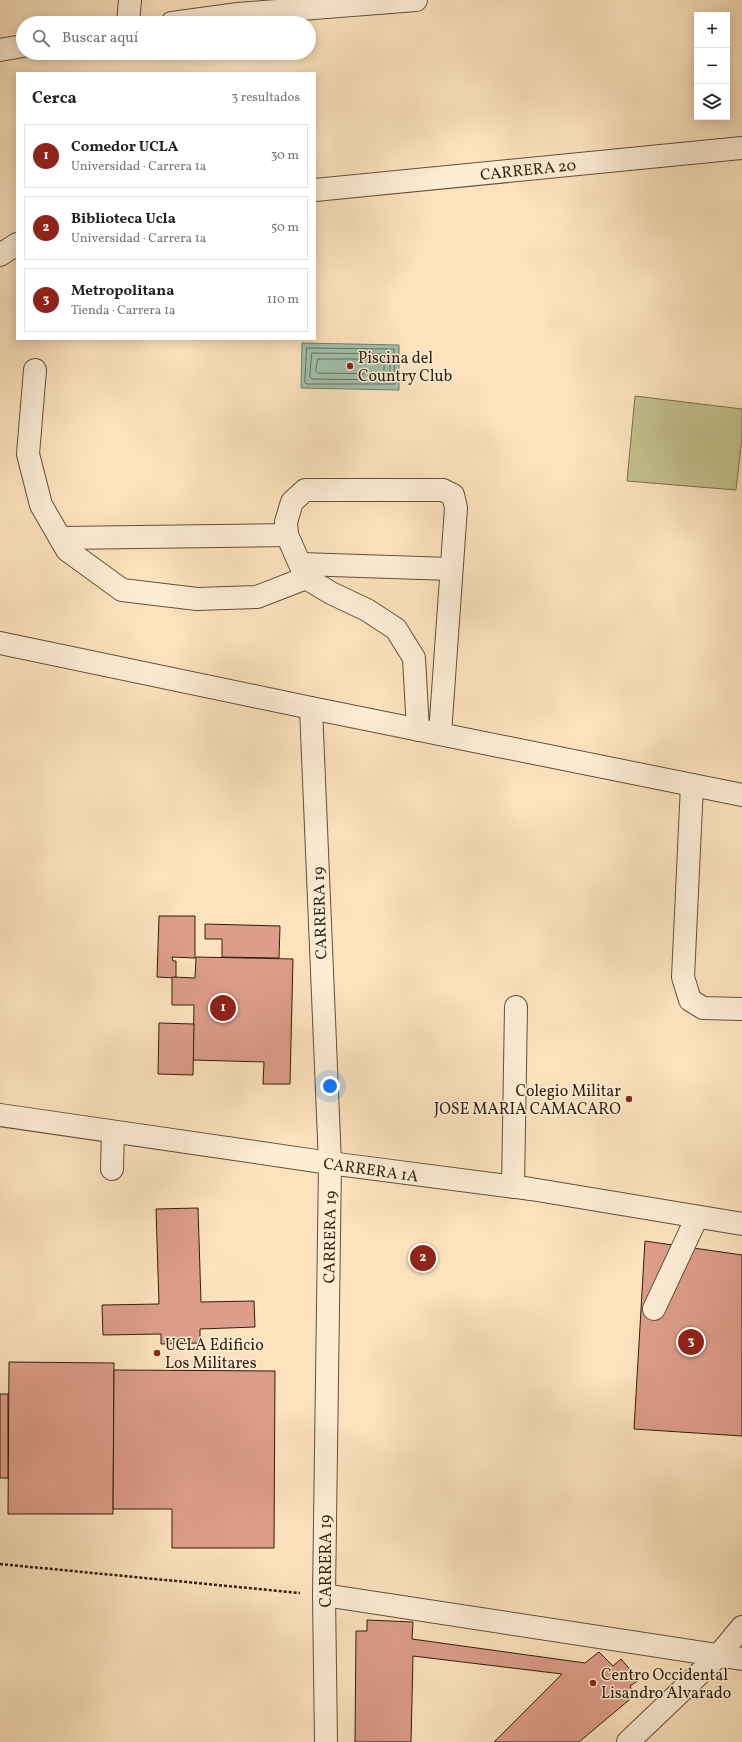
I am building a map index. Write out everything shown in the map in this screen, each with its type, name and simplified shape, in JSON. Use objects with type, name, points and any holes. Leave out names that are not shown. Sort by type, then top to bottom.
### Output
[{"type":"street","points":[[129,16],[130,0]]},
{"type":"street","points":[[223,16],[416,0]]},
{"type":"street","points":[[0,50],[16,47]]},
{"type":"street","name":"CARRERA 20","points":[[316,190],[742,148]]},
{"type":"street","points":[[0,255],[16,245]]},
{"type":"street","points":[[35,370],[28,454],[41,505],[67,550],[122,590],[197,599],[257,597],[303,571],[451,569]]},
{"type":"street","points":[[418,730],[414,658],[396,629],[367,610],[331,593],[303,571],[287,535],[286,522],[292,502],[305,490],[443,490],[453,494],[456,508],[440,734]]},
{"type":"street","points":[[60,538],[287,535]]},
{"type":"street","points":[[0,643],[418,730],[742,795]]},
{"type":"street","name":"CARRERA 19","points":[[311,708],[330,1163],[324,1595],[326,1742]]},
{"type":"street","points":[[692,784],[684,977],[690,1000],[703,1008],[742,1009]]},
{"type":"street","points":[[513,1187],[516,1007]]},
{"type":"street","name":"CARRERA 1A","points":[[0,1115],[330,1163],[513,1187],[742,1224]]},
{"type":"street","points":[[112,1169],[113,1132]]},
{"type":"street","points":[[654,1309],[697,1217]]},
{"type":"street","points":[[324,1595],[742,1659]]},
{"type":"street","points":[[628,1742],[718,1656],[742,1627]]},
{"type":"path","points":[[0,1564],[324,1595]]},
{"type":"shaded area","points":[[635,396],[742,409],[742,438],[736,490],[627,481]]},
{"type":"water","name":"Piscina del Country Club","points":[[302,343],[399,345],[399,390],[301,388]]},
{"type":"building","points":[[159,916],[195,916],[195,958],[172,957],[173,961],[176,961],[176,978],[157,977]]},
{"type":"building","points":[[205,924],[280,926],[279,958],[222,957],[222,939],[205,939]]},
{"type":"building","points":[[196,957],[293,959],[290,1084],[263,1084],[264,1062],[193,1060],[194,1005],[172,1005],[172,977],[195,978]]},
{"type":"building","points":[[159,1023],[194,1024],[193,1075],[158,1074]]},
{"type":"building","points":[[198,1208],[201,1302],[254,1301],[255,1327],[200,1329],[200,1343],[161,1344],[161,1334],[103,1335],[102,1305],[159,1304],[156,1209]]},
{"type":"building","points":[[645,1241],[742,1255],[742,1436],[634,1429]]},
{"type":"building","points":[[9,1362],[114,1363],[113,1514],[8,1514]]},
{"type":"building","points":[[114,1370],[275,1371],[274,1548],[172,1548],[172,1509],[113,1509]]},
{"type":"building","points":[[0,1394],[8,1394],[8,1478],[0,1478]]},
{"type":"building","name":"Centro Occidental Lisandro Alvarado","points":[[367,1620],[413,1622],[412,1639],[585,1663],[599,1652],[613,1666],[621,1659],[639,1680],[630,1686],[635,1695],[579,1742],[494,1742],[562,1674],[413,1656],[411,1742],[355,1742],[356,1631],[367,1631]]},
{"type":"place","name":"Piscina del Country Club","points":[[350,366]]},
{"type":"place","name":"Comedor UCLA","points":[[223,1008]]},
{"type":"place","name":"Colegio Militar JOSE MARIA CAMACARO","points":[[629,1099]]},
{"type":"place","name":"Biblioteca Ucla","points":[[423,1258]]},
{"type":"place","name":"Metropolitana","points":[[691,1342]]},
{"type":"place","name":"UCLA Edificio Los Militares","points":[[157,1353]]},
{"type":"place","name":"Centro Occidental Lisandro Alvarado","points":[[593,1683]]}]
